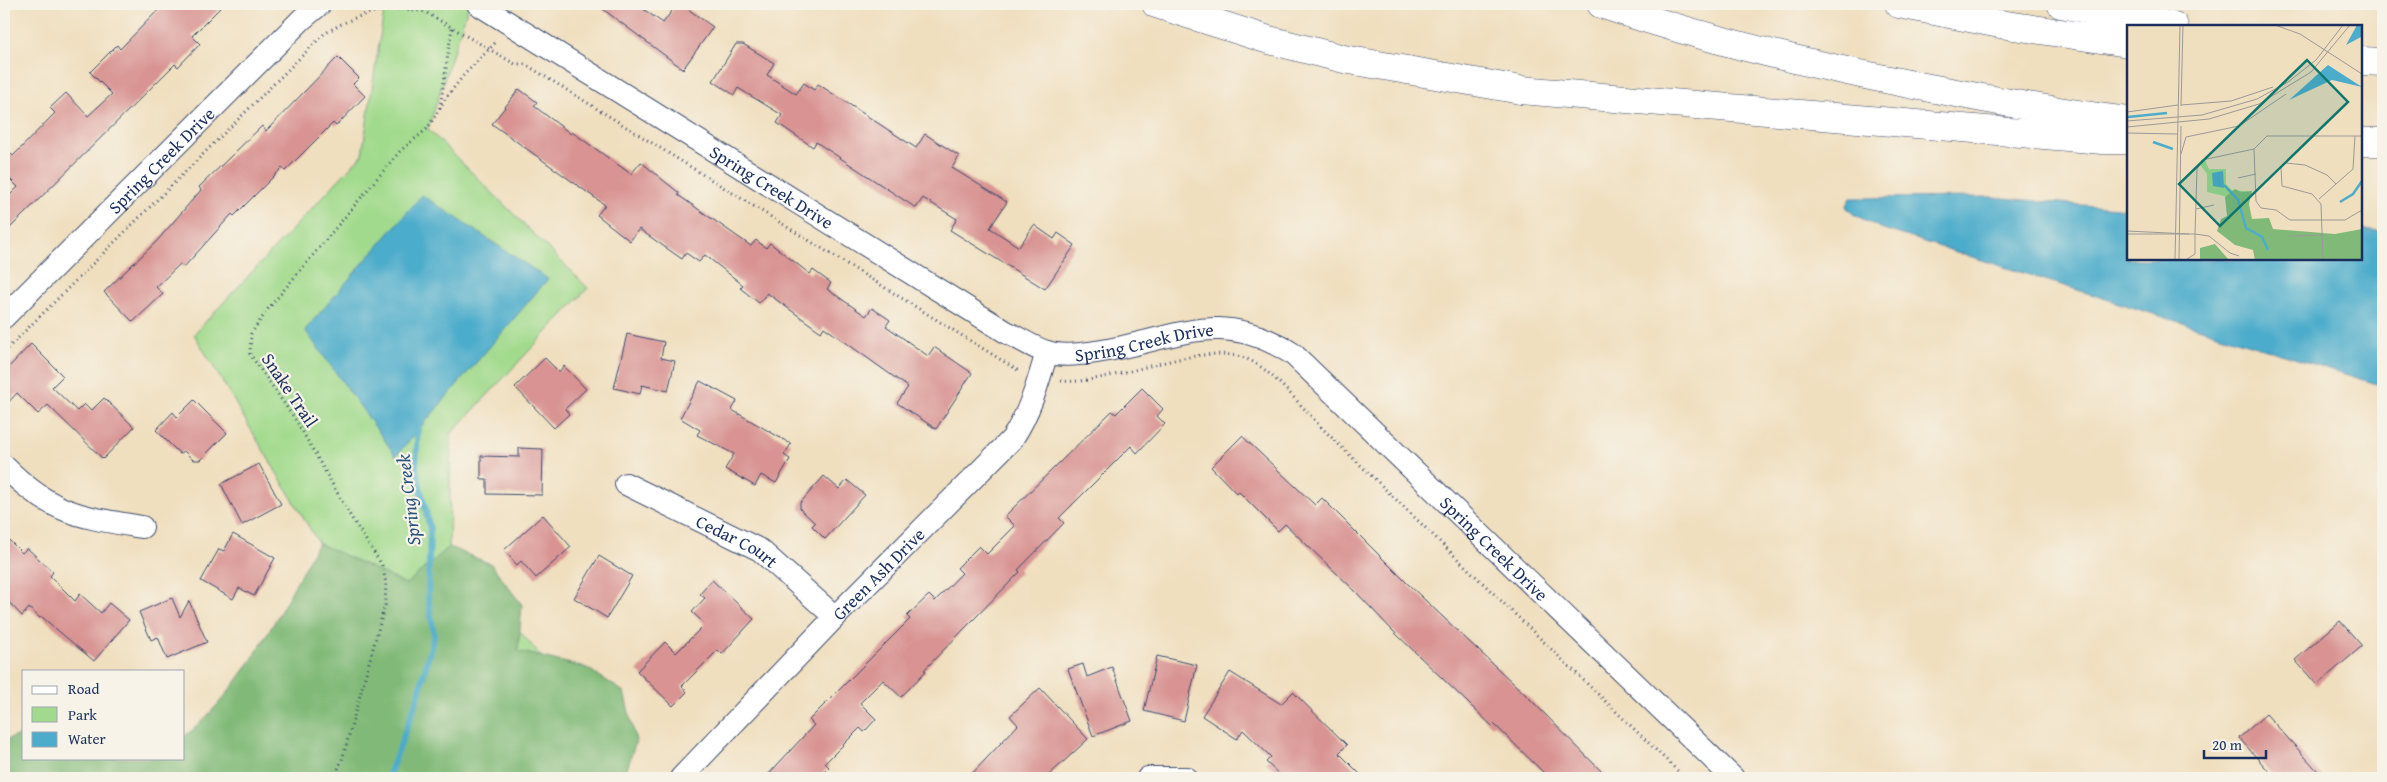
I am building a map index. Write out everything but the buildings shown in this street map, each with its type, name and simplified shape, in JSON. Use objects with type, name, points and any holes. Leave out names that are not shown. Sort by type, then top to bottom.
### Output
[{"type":"highway","points":[[1156,4],[1269,40],[1344,59],[1415,73],[1521,90],[2102,140],[2127,140]]},
{"type":"highway","points":[[1601,4],[1692,32],[1889,81],[2085,116],[2127,121]]},
{"type":"highway","points":[[1899,4],[2000,24],[2127,43]]},
{"type":"highway","points":[[2061,4],[2169,25]]},
{"type":"highway","points":[[2362,61],[2383,62]]},
{"type":"highway","points":[[2362,142],[2383,142]]},
{"type":"street","name":"Spring Creek Drive","points":[[4,317],[295,26],[320,4]]},
{"type":"street","name":"Spring Creek Drive","points":[[478,4],[1006,332],[1047,352],[1075,355],[1111,350],[1186,331],[1211,328],[1241,331],[1271,340],[1300,361],[1733,778]]},
{"type":"street","name":"Green Ash Drive","points":[[681,778],[835,617],[1012,438],[1023,423],[1047,352]]},
{"type":"street","points":[[4,466],[38,496],[56,507],[80,517],[142,527]]},
{"type":"street","name":"Cedar Court","points":[[626,484],[760,550],[835,617]]},
{"type":"street","points":[[1148,778],[1186,778]]},
{"type":"path","points":[[4,352],[324,34],[362,14],[392,8],[425,12],[515,64],[525,64],[1018,371],[1039,378],[1064,381],[1097,378],[1130,372],[1178,359],[1216,354],[1254,363],[1273,377],[1326,432],[1686,778]]},
{"type":"path","name":"Snake Trail","points":[[334,778],[342,760],[385,605],[386,582],[382,565],[351,517],[297,422],[250,354],[251,334],[268,309],[400,151],[428,128],[463,76],[512,25]]},
{"type":"path","points":[[439,110],[452,27]]},
{"type":"green space","points":[[385,4],[469,4],[428,129],[588,288],[451,434],[449,547],[617,747],[340,579],[194,334],[362,155]]},
{"type":"green space","points":[[318,543],[406,584],[449,547],[491,564],[522,605],[518,651],[587,668],[624,692],[636,741],[624,778],[4,778],[4,740],[22,735],[22,760],[185,760],[185,736],[226,695],[244,671],[275,621]]},
{"type":"water","points":[[422,195],[548,279],[396,456],[305,330]]},
{"type":"water","points":[[1993,197],[2127,209],[2127,260],[2362,260],[2362,229],[2383,231],[2383,386],[1883,229],[1853,214],[1846,207],[1851,198]]},
{"type":"waterway","name":"Spring Creek","points":[[388,778],[418,697],[434,635],[428,597],[430,529],[416,469],[418,424]]}]
